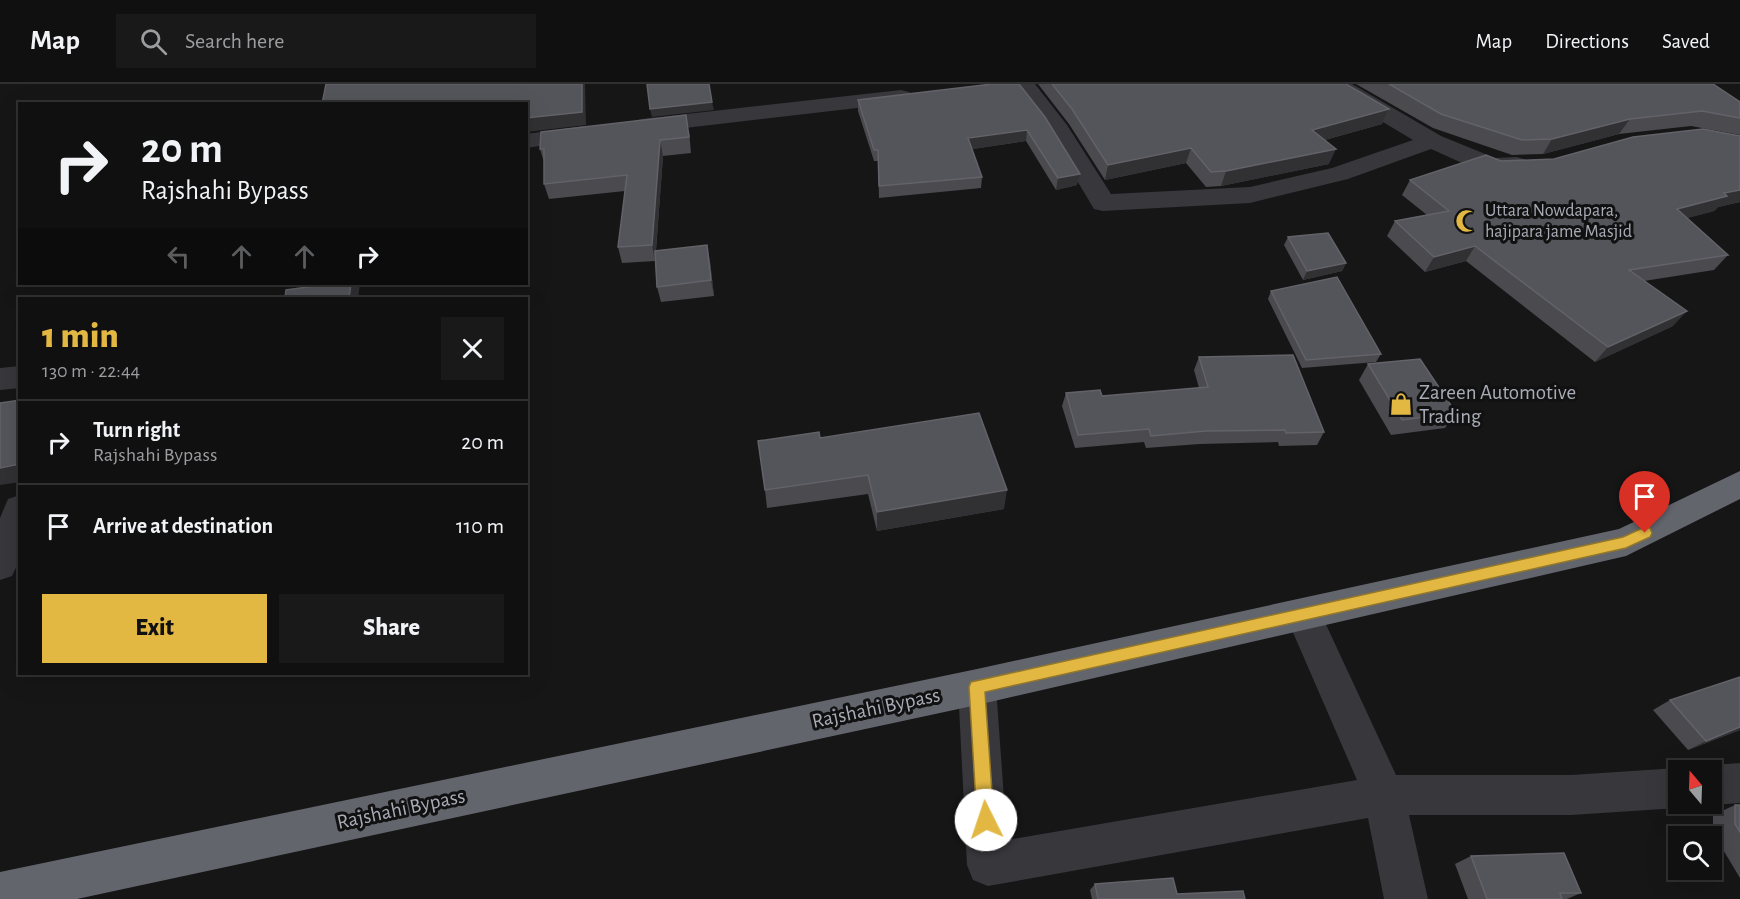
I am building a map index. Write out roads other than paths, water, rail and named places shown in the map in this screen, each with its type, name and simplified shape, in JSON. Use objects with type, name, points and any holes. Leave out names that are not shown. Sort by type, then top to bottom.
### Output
[{"type":"highway","name":"Rajshahi Bypass","points":[[0,894],[977,687],[1626,542],[1740,484]]},
{"type":"street","points":[[1013,84],[1055,124],[1103,203],[1250,195],[1340,174],[1432,141]]},
{"type":"street","points":[[1336,84],[1432,141],[1492,166],[1544,164]]},
{"type":"street","points":[[528,141],[928,94]]},
{"type":"street","points":[[0,379],[18,377]]},
{"type":"street","points":[[0,565],[18,515]]},
{"type":"street","points":[[1303,614],[1384,795],[1406,899]]},
{"type":"street","points":[[977,687],[988,865],[1384,795],[1571,795],[1668,789]]},
{"type":"street","points":[[1722,784],[1740,783]]},
{"type":"place","name":"Uttara Nowdapara, hajipara jame Masjid","points":[[1467,221]]},
{"type":"place","name":"Zareen Automotive Trading","points":[[1401,404]]}]
